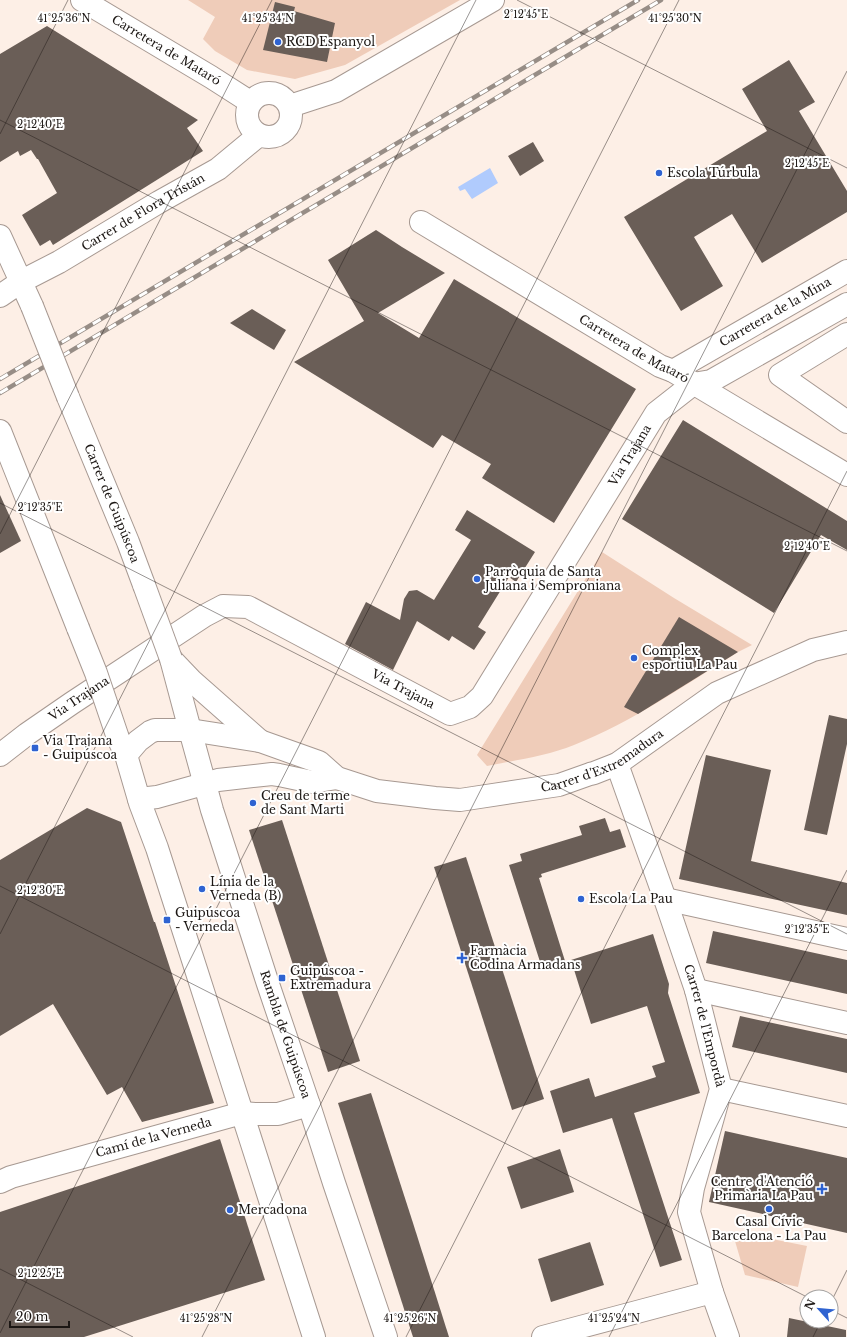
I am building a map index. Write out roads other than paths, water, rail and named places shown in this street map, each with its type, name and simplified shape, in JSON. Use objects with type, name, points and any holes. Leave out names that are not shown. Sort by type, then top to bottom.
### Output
[{"type":"street","name":"Carretera de Mataró","points":[[82,0],[250,102]]},
{"type":"street","points":[[290,106],[336,91],[493,0]]},
{"type":"street","points":[[272,93],[284,98],[290,106],[291,119],[288,126],[285,130],[274,136],[267,137],[260,135],[252,129],[248,122],[247,112],[250,102],[260,94],[272,93]]},
{"type":"street","name":"Carrer de Flora Tristán","points":[[22,281],[59,262],[159,202],[218,169],[260,135]]},
{"type":"street","name":"Carretera de Mataró","points":[[421,222],[660,366],[673,371],[847,475]]},
{"type":"street","name":"Carrer de Guipúscoa","points":[[0,236],[22,281],[180,672],[190,730]]},
{"type":"street","name":"Carretera de la Mina","points":[[673,371],[847,271]]},
{"type":"street","points":[[0,296],[22,281]]},
{"type":"street","points":[[693,384],[711,382],[847,304]]},
{"type":"street","points":[[847,334],[780,375],[847,422]]},
{"type":"street","name":"Carretera de la Mina","points":[[703,353],[731,371]]},
{"type":"street","name":"Via Trajana","points":[[0,755],[27,734],[79,698],[204,616],[224,606],[248,606],[450,714],[470,707],[482,696],[656,413],[693,384]]},
{"type":"street","points":[[0,431],[5,457],[78,628],[96,673],[122,747],[157,848],[314,1337]]},
{"type":"street","name":"Carrer d'Extremadura","points":[[122,747],[138,741],[150,732],[156,730],[190,730],[260,741],[319,762],[337,778],[377,791],[460,800],[559,785],[594,773],[616,764],[717,693],[813,650],[847,642]]},
{"type":"street","name":"Carrer d'Extremadura","points":[[180,672],[260,741]]},
{"type":"street","name":"Rambla de Guipúscoa","points":[[190,730],[205,784],[268,984],[386,1337]]},
{"type":"street","name":"Carrer de l'Empordà","points":[[616,764],[696,990],[721,1089],[693,1188],[689,1212],[712,1292],[728,1337]]},
{"type":"street","name":"Carrer d'Extremadura","points":[[139,799],[157,797],[218,780],[272,774],[279,774],[312,782],[337,778]]},
{"type":"street","points":[[665,899],[847,939]]},
{"type":"street","points":[[696,990],[847,1023]]},
{"type":"street","points":[[721,1089],[847,1116]]},
{"type":"street","name":"Camí de la Verneda","points":[[0,1182],[11,1177],[242,1113],[278,1114],[309,1105]]},
{"type":"street","points":[[543,1337],[712,1292]]},
{"type":"water","points":[[490,168],[498,183],[472,199],[465,189],[460,191],[458,187]]},
{"type":"railway","points":[[0,379],[638,0]]},
{"type":"railway","points":[[0,393],[661,0]]},
{"type":"place","name":"RCD Espanyol","points":[[278,42]]},
{"type":"place","name":"Escola Túrbula","points":[[659,173]]},
{"type":"place","name":"Parròquia de Santa Juliana i Semproniana","points":[[477,579]]},
{"type":"place","name":"Complex esportiu La Pau","points":[[634,658]]},
{"type":"place","name":"Via Trajana - Guipúscoa","points":[[35,748]]},
{"type":"place","name":"Creu de terme de Sant Marti","points":[[253,803]]},
{"type":"place","name":"Línia de la Verneda (B)","points":[[202,889]]},
{"type":"place","name":"Escola La Pau","points":[[581,899]]},
{"type":"place","name":"Guipúscoa - Verneda","points":[[167,920]]},
{"type":"place","name":"Farmàcia Codina Armadans","points":[[462,958]]},
{"type":"place","name":"Guipúscoa - Extremadura","points":[[282,978]]},
{"type":"place","name":"Centre d'Atenció Primària La Pau","points":[[822,1189]]},
{"type":"place","name":"Casal Cívic Barcelona - La Pau","points":[[769,1209]]},
{"type":"place","name":"Mercadona","points":[[230,1210]]}]
